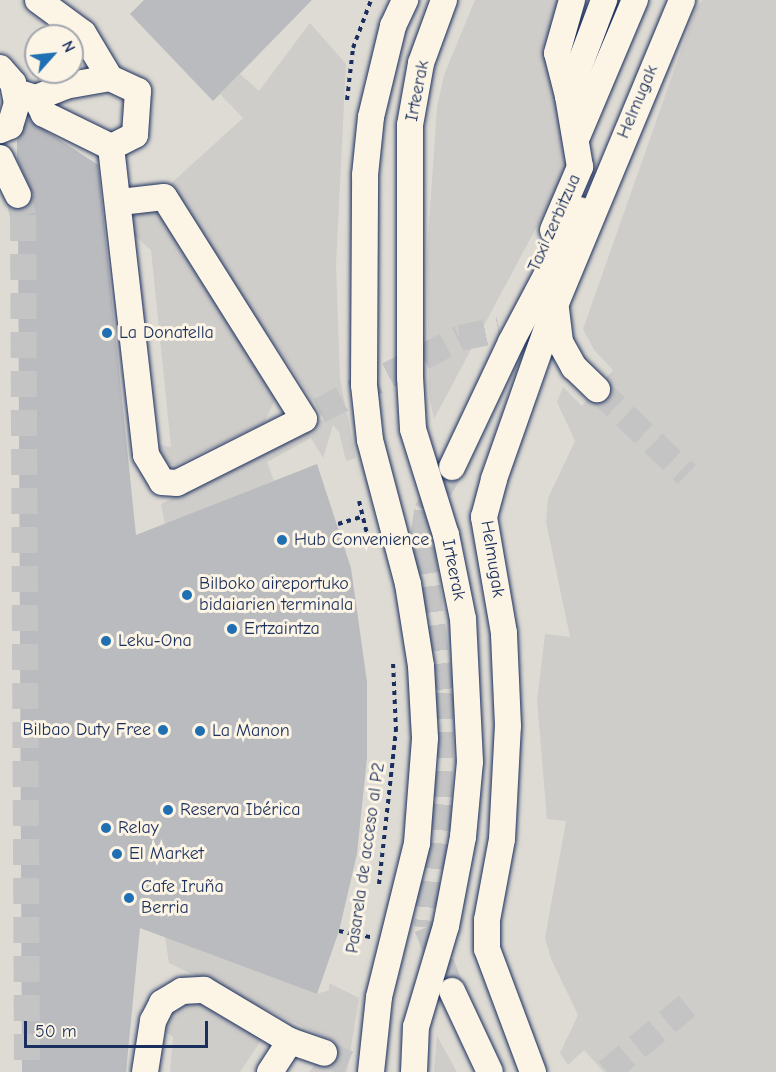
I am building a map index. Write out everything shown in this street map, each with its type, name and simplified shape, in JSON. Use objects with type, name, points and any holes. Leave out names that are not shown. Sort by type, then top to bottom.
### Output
[{"type":"street","points":[[38,0],[83,33],[110,78],[138,91],[135,135],[111,147]]},
{"type":"street","points":[[370,1072],[379,997],[417,843],[425,738],[422,666],[408,584],[370,440],[364,385],[366,175],[371,117],[387,47],[405,0]]},
{"type":"street","name":"Irteerak","points":[[414,1072],[416,1027],[446,926],[463,837],[470,762],[463,619],[446,535],[413,429],[410,377],[410,125],[421,63],[444,0]]},
{"type":"street","name":"Taxi zerbitzua","points":[[516,321],[528,284],[580,167],[577,137],[557,53],[572,0]]},
{"type":"street","points":[[568,96],[604,0]]},
{"type":"street","name":"Taxi zerbitzua","points":[[577,137],[635,0]]},
{"type":"street","name":"Helmugak","points":[[533,1072],[487,949],[487,920],[502,839],[508,726],[504,633],[484,517],[494,479],[556,303],[682,0]]},
{"type":"street","points":[[0,68],[44,114],[111,147]]},
{"type":"street","points":[[0,130],[10,126],[17,103],[26,95],[110,78]]},
{"type":"street","points":[[111,147],[120,202],[146,455],[162,482],[177,483],[312,415],[164,197],[120,202]]},
{"type":"street","points":[[0,158],[18,195]]},
{"type":"street","points":[[452,467],[516,321],[569,225],[608,174]]},
{"type":"street","points":[[556,303],[560,342],[574,367],[597,389]]},
{"type":"street","points":[[145,1072],[153,1022],[162,1003],[182,991],[204,990],[290,1041],[324,1053]]},
{"type":"street","points":[[452,991],[490,1072]]},
{"type":"street","points":[[270,1072],[290,1041]]},
{"type":"path","points":[[358,507],[370,549]]},
{"type":"path","points":[[338,524],[361,517]]},
{"type":"path","name":"Pasarela de acceso al P2","points":[[377,896],[396,731],[393,652]]},
{"type":"path","name":"Pasarela de acceso al P2","points":[[368,945],[371,926]]},
{"type":"path","points":[[339,932],[362,935]]},
{"type":"shaded area","points":[[0,0],[776,0],[776,1072],[0,1072]]},
{"type":"shaded area","points":[[475,0],[563,0],[543,48],[574,157],[434,419],[429,395],[427,253],[437,107],[444,75]]},
{"type":"shaded area","points":[[703,0],[776,0],[776,1072],[604,1072],[584,1050],[568,1065],[560,1053],[578,1015],[551,959],[545,938],[566,821],[547,819],[537,701],[545,634],[570,637],[546,522],[548,498],[575,441],[557,402],[563,387],[582,406],[613,370],[594,350],[583,329],[696,8]]},
{"type":"shaded area","points":[[310,23],[346,64],[336,266],[340,379],[356,458],[346,461],[339,432],[333,425],[323,458],[311,438],[267,462],[274,481],[165,524],[161,504],[325,418],[167,187],[243,118],[220,94],[240,74],[259,91]]},
{"type":"shaded area","points":[[155,206],[261,359],[275,400],[264,423],[176,465],[165,463],[154,444],[171,447],[151,250],[131,233],[132,217]]},
{"type":"shaded area","points":[[165,937],[317,994],[329,990],[329,983],[359,998],[347,1072],[309,1072],[333,1041],[169,963]]},
{"type":"shaded area","points":[[204,1004],[264,1036],[240,1072],[170,1072],[173,1037],[158,1027],[174,1007]]},
{"type":"shaded area","points":[[437,1036],[457,1072],[434,1072]]},
{"type":"building","points":[[144,0],[312,0],[213,101],[130,14]]},
{"type":"building","name":"Bilboko aireportuko bidaiarien terminala","points":[[28,119],[98,165],[136,535],[317,464],[351,568],[367,682],[367,758],[357,854],[339,931],[317,994],[140,928],[126,1072],[22,1072],[18,210],[30,204],[33,195],[17,159],[17,139]]},
{"type":"tunnel","points":[[18,195],[23,215],[27,1072]]},
{"type":"tunnel","points":[[319,411],[460,338],[499,330]]},
{"type":"tunnel","points":[[597,389],[687,475]]},
{"type":"tunnel","points":[[452,467],[427,511],[422,548],[441,693],[439,804],[427,927],[452,991]]},
{"type":"tunnel","points":[[607,1072],[693,1001]]},
{"type":"tunnel","points":[[324,1053],[367,1072]]},
{"type":"place","name":"La Donatella","points":[[107,333]]},
{"type":"place","name":"Hub Convenience","points":[[282,540]]},
{"type":"place","name":"Bilboko aireportuko bidaiarien terminala","points":[[187,595]]},
{"type":"place","name":"Ertzaintza","points":[[232,629]]},
{"type":"place","name":"Leku-Ona","points":[[106,641]]},
{"type":"place","name":"Bilbao Duty Free","points":[[163,730]]},
{"type":"place","name":"La Manon","points":[[200,731]]},
{"type":"place","name":"Reserva Ibérica","points":[[168,810]]},
{"type":"place","name":"Relay","points":[[106,828]]},
{"type":"place","name":"El Market","points":[[117,854]]},
{"type":"place","name":"Cafe Iruña Berria","points":[[129,898]]}]
